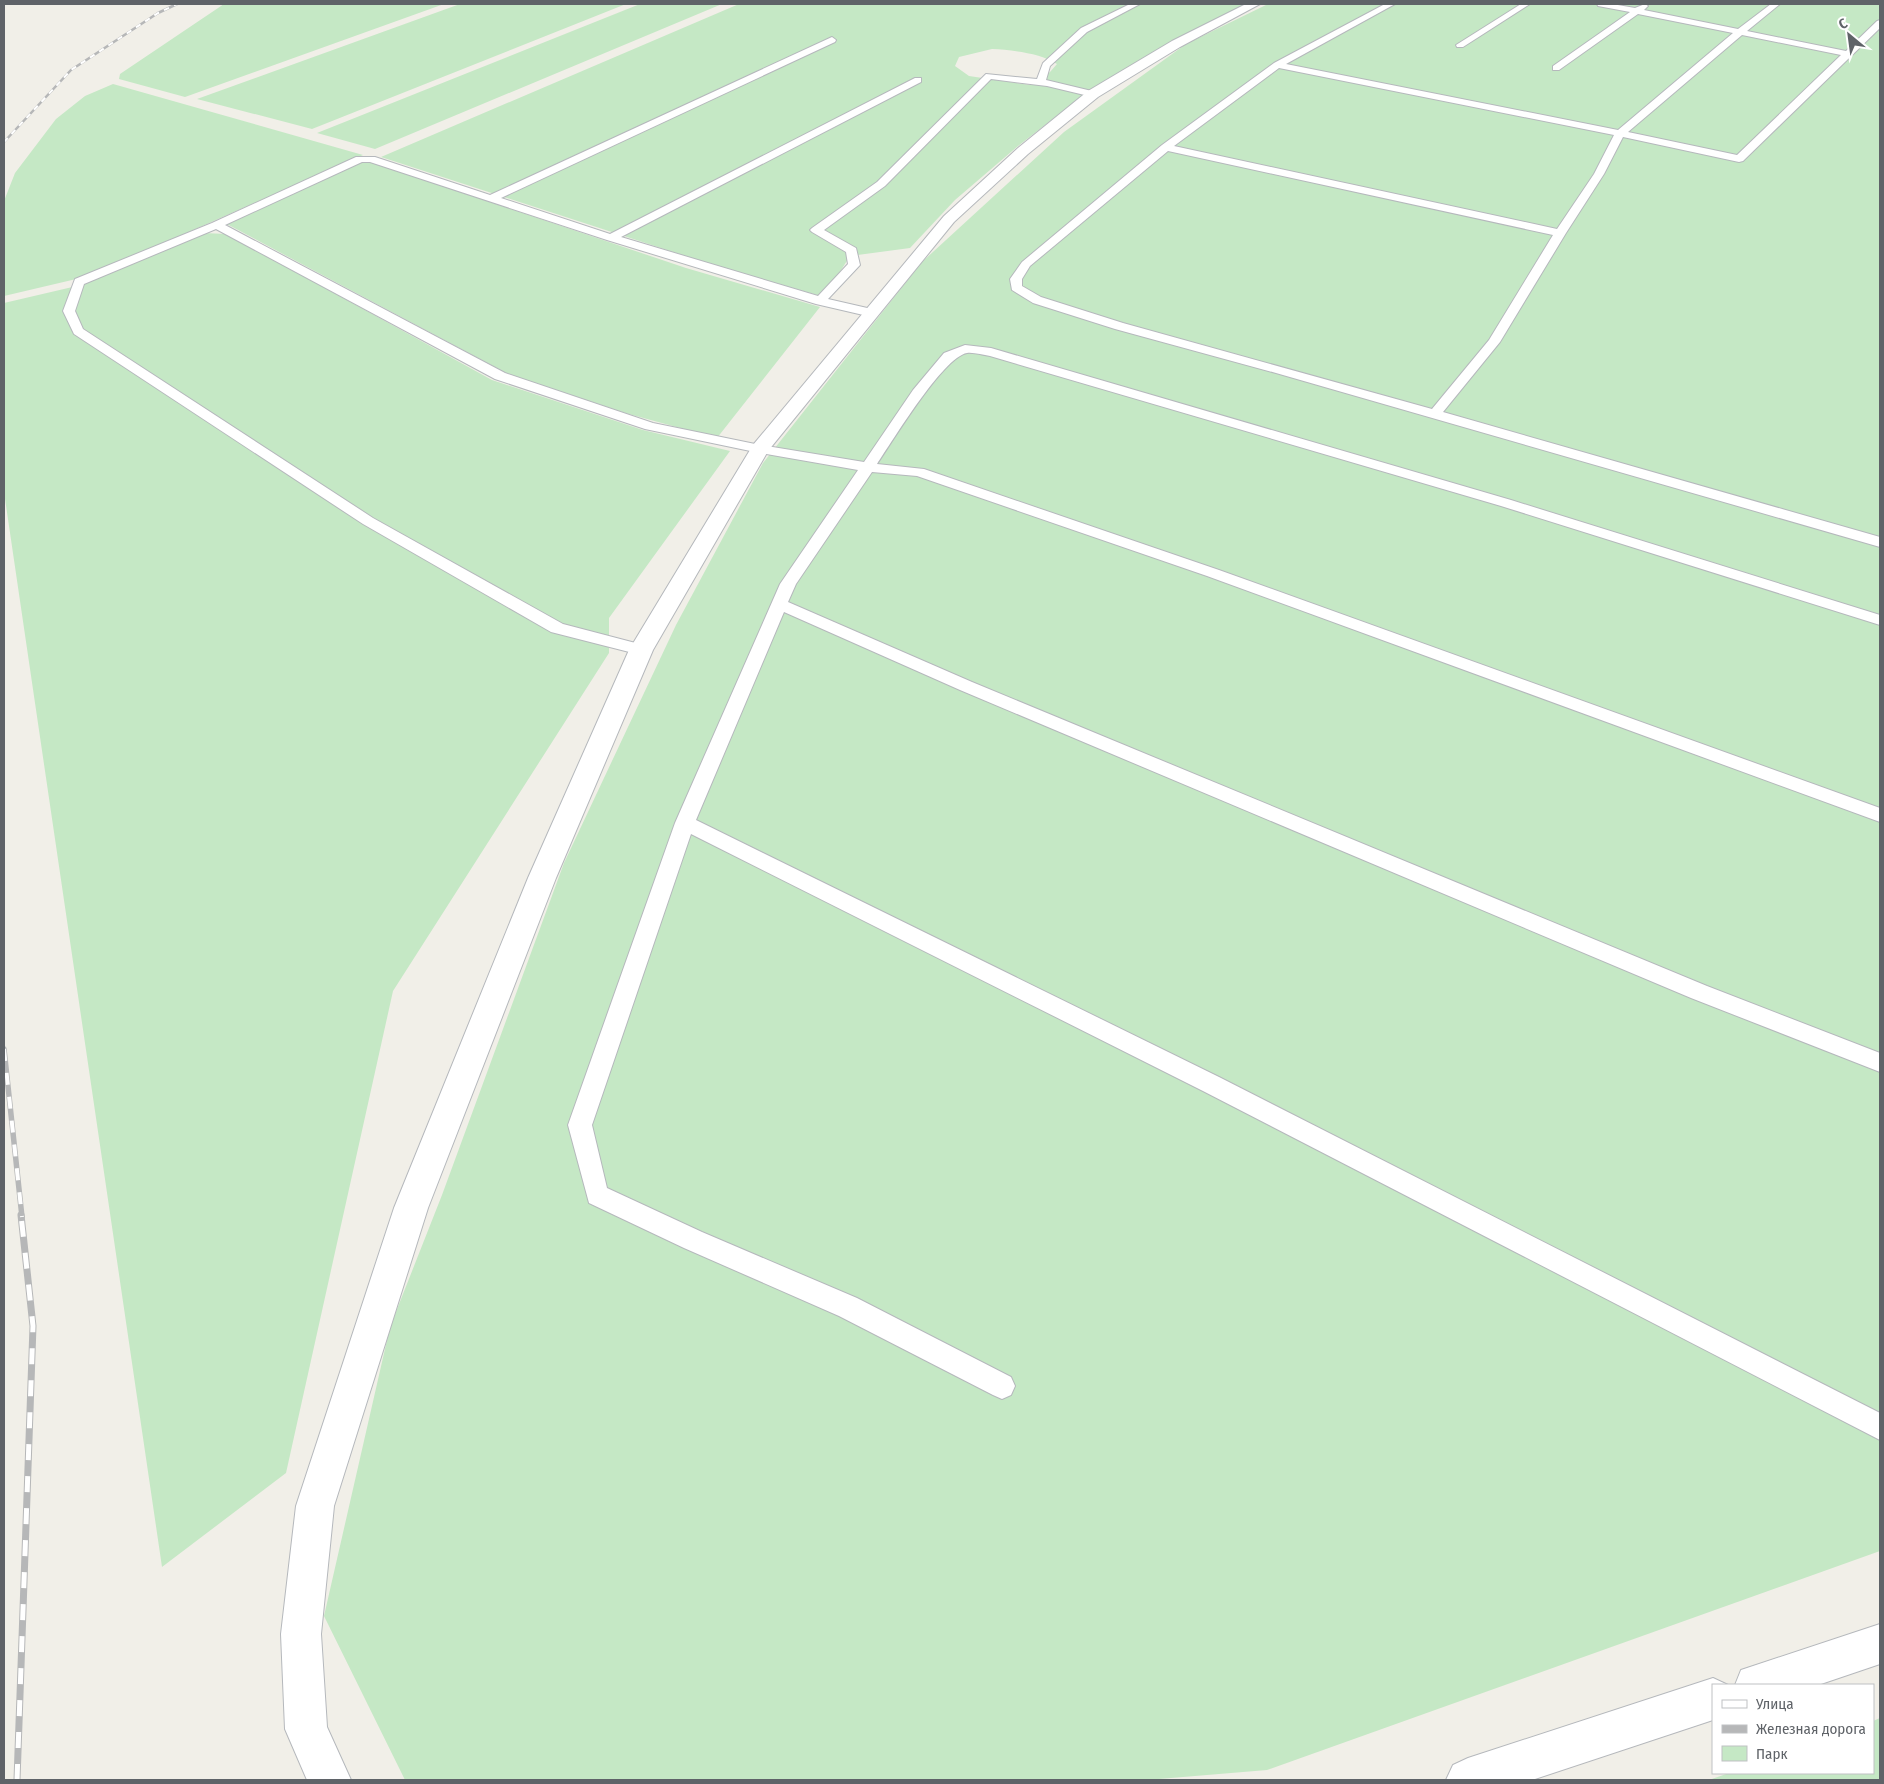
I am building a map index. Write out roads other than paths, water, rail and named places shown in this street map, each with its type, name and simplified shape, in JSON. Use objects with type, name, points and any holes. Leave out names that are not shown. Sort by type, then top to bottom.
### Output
[{"type":"street","points":[[329,1780],[306,1729],[301,1634],[315,1506],[411,1208],[542,878],[641,650],[760,449],[949,219],[1023,150],[1092,94],[1176,44],[1254,4]]},
{"type":"street","points":[[1759,1684],[1880,1644]]},
{"type":"street","points":[[1468,1780],[1712,1699]]},
{"type":"lane","points":[[1040,82],[1046,64],[1084,30],[1136,4]]},
{"type":"lane","points":[[1391,4],[1277,65],[1166,147],[1026,264],[1016,279],[1016,287],[1037,300],[1119,326],[1281,370],[1880,542]]},
{"type":"lane","points":[[1460,45],[1526,4]]},
{"type":"lane","points":[[1601,4],[1848,54]]},
{"type":"lane","points":[[1556,68],[1647,4]]},
{"type":"lane","points":[[1434,415],[1494,342],[1560,233],[1599,174],[1620,133],[1776,4]]},
{"type":"lane","points":[[1277,65],[1620,133],[1739,159],[1880,22]]},
{"type":"lane","points":[[492,198],[832,40]]},
{"type":"lane","points":[[820,301],[854,265],[852,250],[816,230],[881,184],[989,76],[1040,82],[1092,94]]},
{"type":"lane","points":[[611,238],[918,80]]},
{"type":"lane","points":[[1166,147],[1560,233]]},
{"type":"lane","points":[[641,650],[557,628],[368,521],[78,330],[69,311],[79,282],[216,225],[360,159],[371,159],[611,238],[820,301],[872,313]]},
{"type":"lane","points":[[216,225],[500,376],[650,426],[760,449],[866,467],[919,472],[1028,508],[1880,815]]},
{"type":"lane","points":[[1002,1386],[848,1307],[693,1240],[597,1194],[580,1125],[685,823],[788,584],[918,393],[949,356],[965,349],[990,352],[1496,500],[1880,620]]},
{"type":"lane","points":[[779,604],[966,686],[1644,969],[1880,1064]]},
{"type":"lane","points":[[685,823],[1210,1084],[1880,1427]]},
{"type":"railway","points":[[4,142],[71,70],[158,13],[177,4]]},
{"type":"railway","points":[[4,1049],[22,1217]]},
{"type":"railway","points":[[17,1780],[33,1326],[21,1215]]}]
